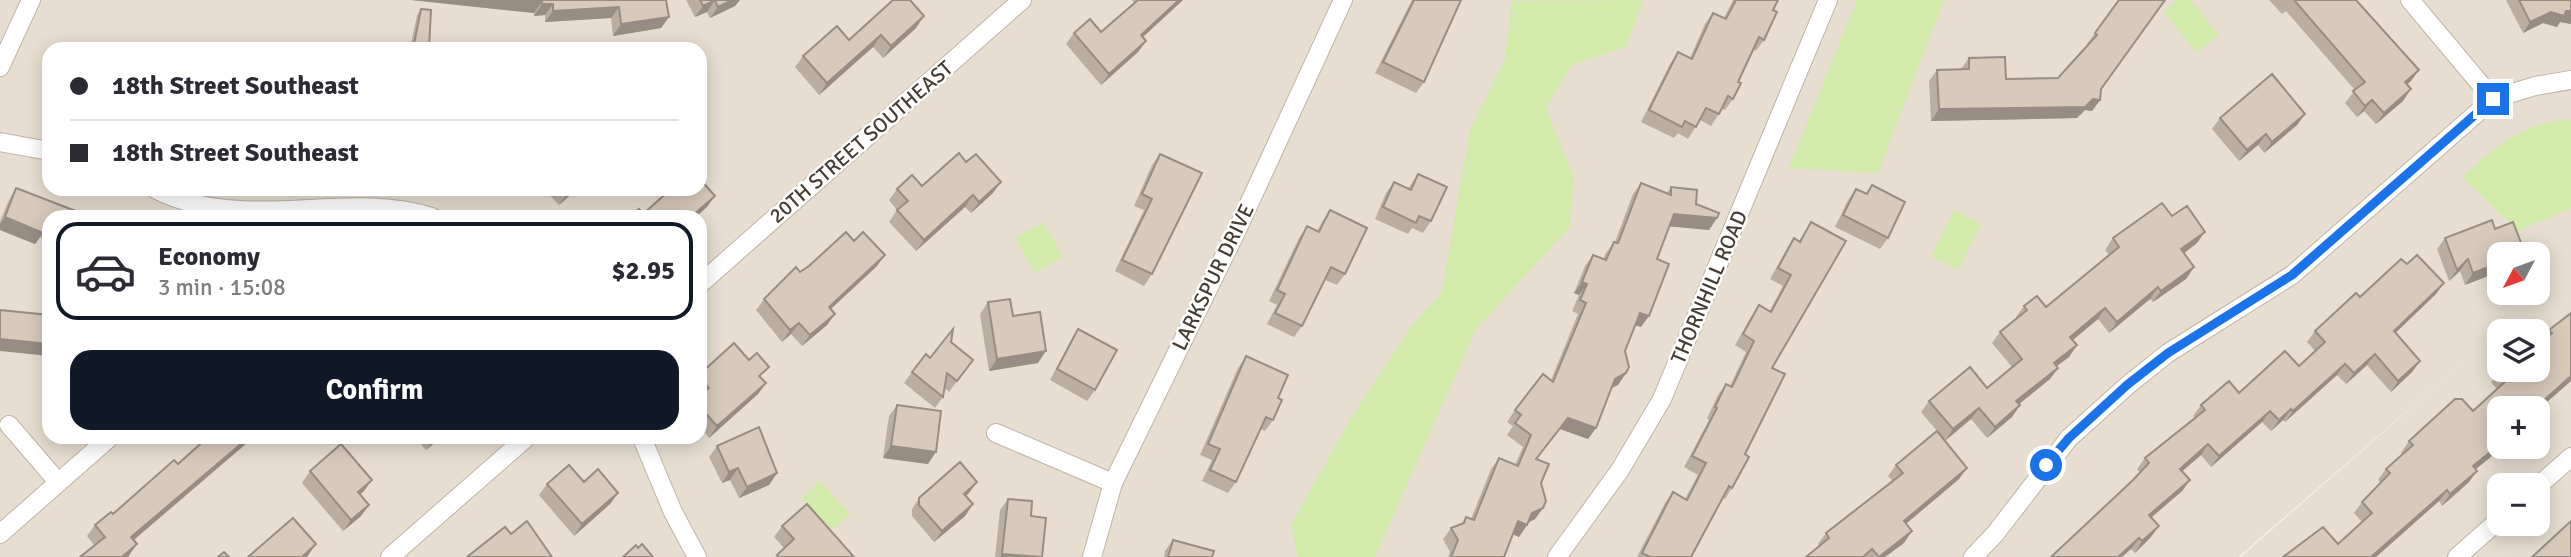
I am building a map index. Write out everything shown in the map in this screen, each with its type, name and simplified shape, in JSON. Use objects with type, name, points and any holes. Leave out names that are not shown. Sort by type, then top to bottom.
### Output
[{"type":"street","points":[[0,67],[32,0]]},
{"type":"street","name":"20TH STREET SOUTHEAST","points":[[707,278],[1022,0]]},
{"type":"street","name":"LARKSPUR DRIVE","points":[[1092,557],[1113,483],[1236,232],[1343,0]]},
{"type":"street","name":"THORNHILL ROAD","points":[[1557,557],[1620,470],[1662,399],[1828,0]]},
{"type":"street","points":[[2410,0],[2493,99]]},
{"type":"street","points":[[1973,557],[1995,534],[2069,438],[2127,385],[2168,353],[2292,275],[2493,99],[2547,83],[2571,80]]},
{"type":"street","points":[[0,142],[42,150]]},
{"type":"street","points":[[172,196],[200,207],[227,210]]},
{"type":"street","points":[[353,210],[404,210]]},
{"type":"street","points":[[9,425],[58,482]]},
{"type":"street","points":[[996,433],[1113,483]]},
{"type":"street","points":[[0,534],[102,444]]},
{"type":"street","points":[[390,557],[519,444]]},
{"type":"street","points":[[645,444],[673,512],[698,557]]},
{"type":"street","points":[[2550,475],[2571,457]]},
{"type":"street","points":[[2457,557],[2487,531]]},
{"type":"shaded area","points":[[0,0],[2571,0],[2571,557],[2241,557],[2475,352],[2238,557],[0,557]]},
{"type":"green space","points":[[1643,0],[1626,47],[1571,65],[1546,109],[1574,178],[1569,228],[1476,329],[1375,557],[1298,557],[1291,525],[1354,413],[1412,325],[1442,292],[1470,130],[1505,59],[1512,1]]},
{"type":"green space","points":[[1857,0],[1944,0],[1878,173],[1789,168]]},
{"type":"green space","points":[[2177,0],[2191,0],[2219,35],[2197,53],[2163,12]]},
{"type":"green space","points":[[2571,120],[2571,208],[2518,231],[2462,177],[2498,146],[2525,130],[2554,121]]},
{"type":"green space","points":[[1954,210],[1981,224],[1958,270],[1931,256]]},
{"type":"green space","points":[[1043,222],[1063,257],[1035,273],[1015,238]]},
{"type":"green space","points":[[820,481],[850,514],[832,530],[802,498]]},
{"type":"building","points":[[528,0],[666,0],[669,17],[621,24],[619,7],[553,11],[553,4]]},
{"type":"building","points":[[700,0],[715,0],[703,6]]},
{"type":"building","points":[[715,0],[732,0],[718,7]]},
{"type":"building","points":[[893,0],[910,0],[924,16],[891,46],[881,35],[827,83],[803,56],[837,26],[849,40]]},
{"type":"building","points":[[1138,0],[1179,0],[1141,35],[1146,41],[1109,74],[1074,33],[1090,19],[1101,32]]},
{"type":"building","points":[[1414,0],[1461,0],[1424,82],[1383,62]]},
{"type":"building","points":[[1736,0],[1778,0],[1773,10],[1777,12],[1764,40],[1759,37],[1733,99],[1728,96],[1719,114],[1706,108],[1696,127],[1685,121],[1682,127],[1649,110],[1678,52],[1692,59],[1713,13],[1726,19]]},
{"type":"building","points":[[2119,0],[2165,0],[2101,89],[2100,100],[2093,99],[2085,107],[1939,109],[1937,70],[1969,69],[1969,58],[2005,57],[2006,79],[2058,78],[2097,35],[2095,33]]},
{"type":"building","points":[[2294,0],[2356,0],[2419,70],[2405,82],[2411,89],[2384,113],[2372,100],[2365,106],[2353,91],[2365,82]]},
{"type":"building","points":[[2519,0],[2571,0],[2571,11],[2566,11],[2564,16],[2551,12],[2530,22]]},
{"type":"building","points":[[421,9],[431,10],[429,42],[414,42]]},
{"type":"building","points":[[2272,74],[2305,114],[2272,142],[2266,134],[2247,150],[2220,118]]},
{"type":"building","points":[[959,153],[966,162],[976,154],[1001,182],[979,202],[973,195],[924,240],[897,210],[908,201],[897,189],[912,175],[922,186]]},
{"type":"building","points":[[1160,154],[1202,173],[1152,274],[1122,260],[1152,199],[1142,194]]},
{"type":"building","points":[[1418,174],[1447,187],[1431,221],[1419,216],[1416,223],[1383,207],[1394,182],[1411,190]]},
{"type":"building","points":[[1641,183],[1671,195],[1671,187],[1697,190],[1696,204],[1719,213],[1717,218],[1674,214],[1657,259],[1669,264],[1649,316],[1640,313],[1625,351],[1629,367],[1626,373],[1615,379],[1596,428],[1568,418],[1536,459],[1549,464],[1541,483],[1546,501],[1543,508],[1532,513],[1527,525],[1518,521],[1504,557],[1451,557],[1458,540],[1451,528],[1464,523],[1466,517],[1474,520],[1499,458],[1518,466],[1531,435],[1515,423],[1521,415],[1515,410],[1543,374],[1553,382],[1586,303],[1580,300],[1587,284],[1582,282],[1593,255],[1606,260],[1614,242],[1618,243]]},
{"type":"building","points":[[1872,185],[1905,202],[1888,238],[1843,215],[1856,189],[1867,194]]},
{"type":"building","points":[[707,187],[715,196],[699,210],[647,210],[663,196],[707,196]]},
{"type":"building","points":[[16,188],[72,210],[42,210],[42,233],[5,217]]},
{"type":"building","points":[[2162,203],[2172,216],[2187,206],[2205,232],[2181,249],[2194,267],[2161,291],[2158,287],[2117,322],[2105,308],[2070,337],[2077,345],[2054,363],[2058,368],[2016,401],[2020,405],[1995,427],[1979,408],[1953,429],[1929,401],[1970,367],[1987,388],[2022,359],[2000,332],[2027,310],[2024,306],[2037,296],[2046,307],[2119,247],[2113,238]]},
{"type":"building","points":[[1330,210],[1367,228],[1345,274],[1331,267],[1302,326],[1275,313],[1285,294],[1277,290],[1307,226],[1319,232]]},
{"type":"building","points":[[2492,220],[2495,229],[2513,222],[2521,242],[2487,242],[2487,268],[2473,273],[2468,259],[2457,270],[2445,238]]},
{"type":"building","points":[[1811,222],[1846,241],[1772,368],[1785,374],[1745,454],[1749,457],[1732,488],[1729,486],[1691,557],[1650,557],[1642,553],[1673,492],[1687,500],[1706,463],[1692,456],[1717,408],[1715,407],[1726,384],[1732,387],[1754,341],[1743,334],[1759,305],[1771,312],[1791,275],[1778,268],[1794,238],[1800,242]]},
{"type":"building","points":[[846,232],[854,241],[863,232],[885,255],[829,307],[835,314],[810,335],[799,323],[790,330],[764,299],[796,267],[800,272],[809,266]]},
{"type":"building","points":[[2417,255],[2444,283],[2394,331],[2420,361],[2398,381],[2375,354],[2354,373],[2345,364],[2293,411],[2291,409],[2279,420],[2270,411],[2219,456],[2208,444],[2180,469],[2190,480],[2149,515],[2159,526],[2142,541],[2139,538],[2118,557],[2051,557],[2132,481],[2149,463],[2145,458],[2205,410],[2201,405],[2229,381],[2239,393],[2285,351],[2299,366],[2325,342],[2315,331],[2356,293],[2360,297],[2401,259],[2407,264]]},
{"type":"building","points":[[1010,299],[1013,316],[1040,312],[1046,351],[997,359],[988,302]]},
{"type":"building","points":[[0,310],[42,314],[42,343],[0,339]]},
{"type":"building","points":[[2571,313],[2571,376],[2549,396],[2489,396],[2505,382],[2550,382],[2550,329]]},
{"type":"building","points":[[953,329],[951,342],[973,360],[957,381],[947,373],[943,397],[912,372],[926,354],[930,358]]},
{"type":"building","points":[[1078,329],[1117,350],[1095,390],[1057,369]]},
{"type":"building","points":[[734,343],[749,360],[757,353],[769,367],[759,376],[766,383],[717,426],[707,415],[707,368]]},
{"type":"building","points":[[1246,356],[1288,375],[1278,398],[1282,400],[1273,420],[1266,417],[1236,482],[1210,470],[1220,449],[1208,444]]},
{"type":"building","points":[[2487,398],[2487,455],[2473,466],[2477,471],[2450,494],[2447,490],[2371,557],[2283,557],[2323,527],[2338,544],[2372,513],[2362,502],[2390,473],[2386,469],[2413,445],[2409,441],[2455,399],[2462,399],[2473,411]]},
{"type":"building","points":[[897,405],[941,411],[936,452],[891,446]]},
{"type":"building","points":[[759,427],[777,473],[747,487],[738,468],[729,472],[717,446]]},
{"type":"building","points":[[1937,431],[1967,468],[1904,521],[1912,531],[1879,557],[1872,549],[1863,557],[1806,557],[1829,538],[1826,533],[1903,473],[1896,465]]},
{"type":"building","points":[[200,444],[241,444],[131,537],[137,544],[122,557],[80,557],[105,537],[95,525],[111,512],[113,514],[174,460],[178,464]]},
{"type":"building","points":[[341,444],[372,480],[358,492],[369,505],[351,520],[310,471]]},
{"type":"building","points":[[960,462],[977,482],[964,494],[973,504],[942,531],[919,505],[919,498]]},
{"type":"building","points":[[569,465],[584,482],[598,469],[618,493],[582,524],[547,484]]},
{"type":"building","points":[[1008,499],[1032,501],[1031,516],[1046,518],[1042,557],[1002,554]]},
{"type":"building","points":[[807,504],[854,557],[777,555],[794,539],[782,526]]},
{"type":"building","points":[[293,518],[316,544],[302,557],[248,557]]},
{"type":"building","points":[[527,521],[552,557],[467,557],[505,527],[511,534]]},
{"type":"building","points":[[2571,521],[2571,557],[2532,557]]},
{"type":"building","points":[[1173,540],[1214,551],[1212,557],[1168,557]]},
{"type":"building","points":[[642,544],[653,557],[623,557],[636,545],[638,548]]},
{"type":"route","points":[[2046,465],[2069,438],[2127,385],[2168,353],[2292,275],[2493,99]]}]
